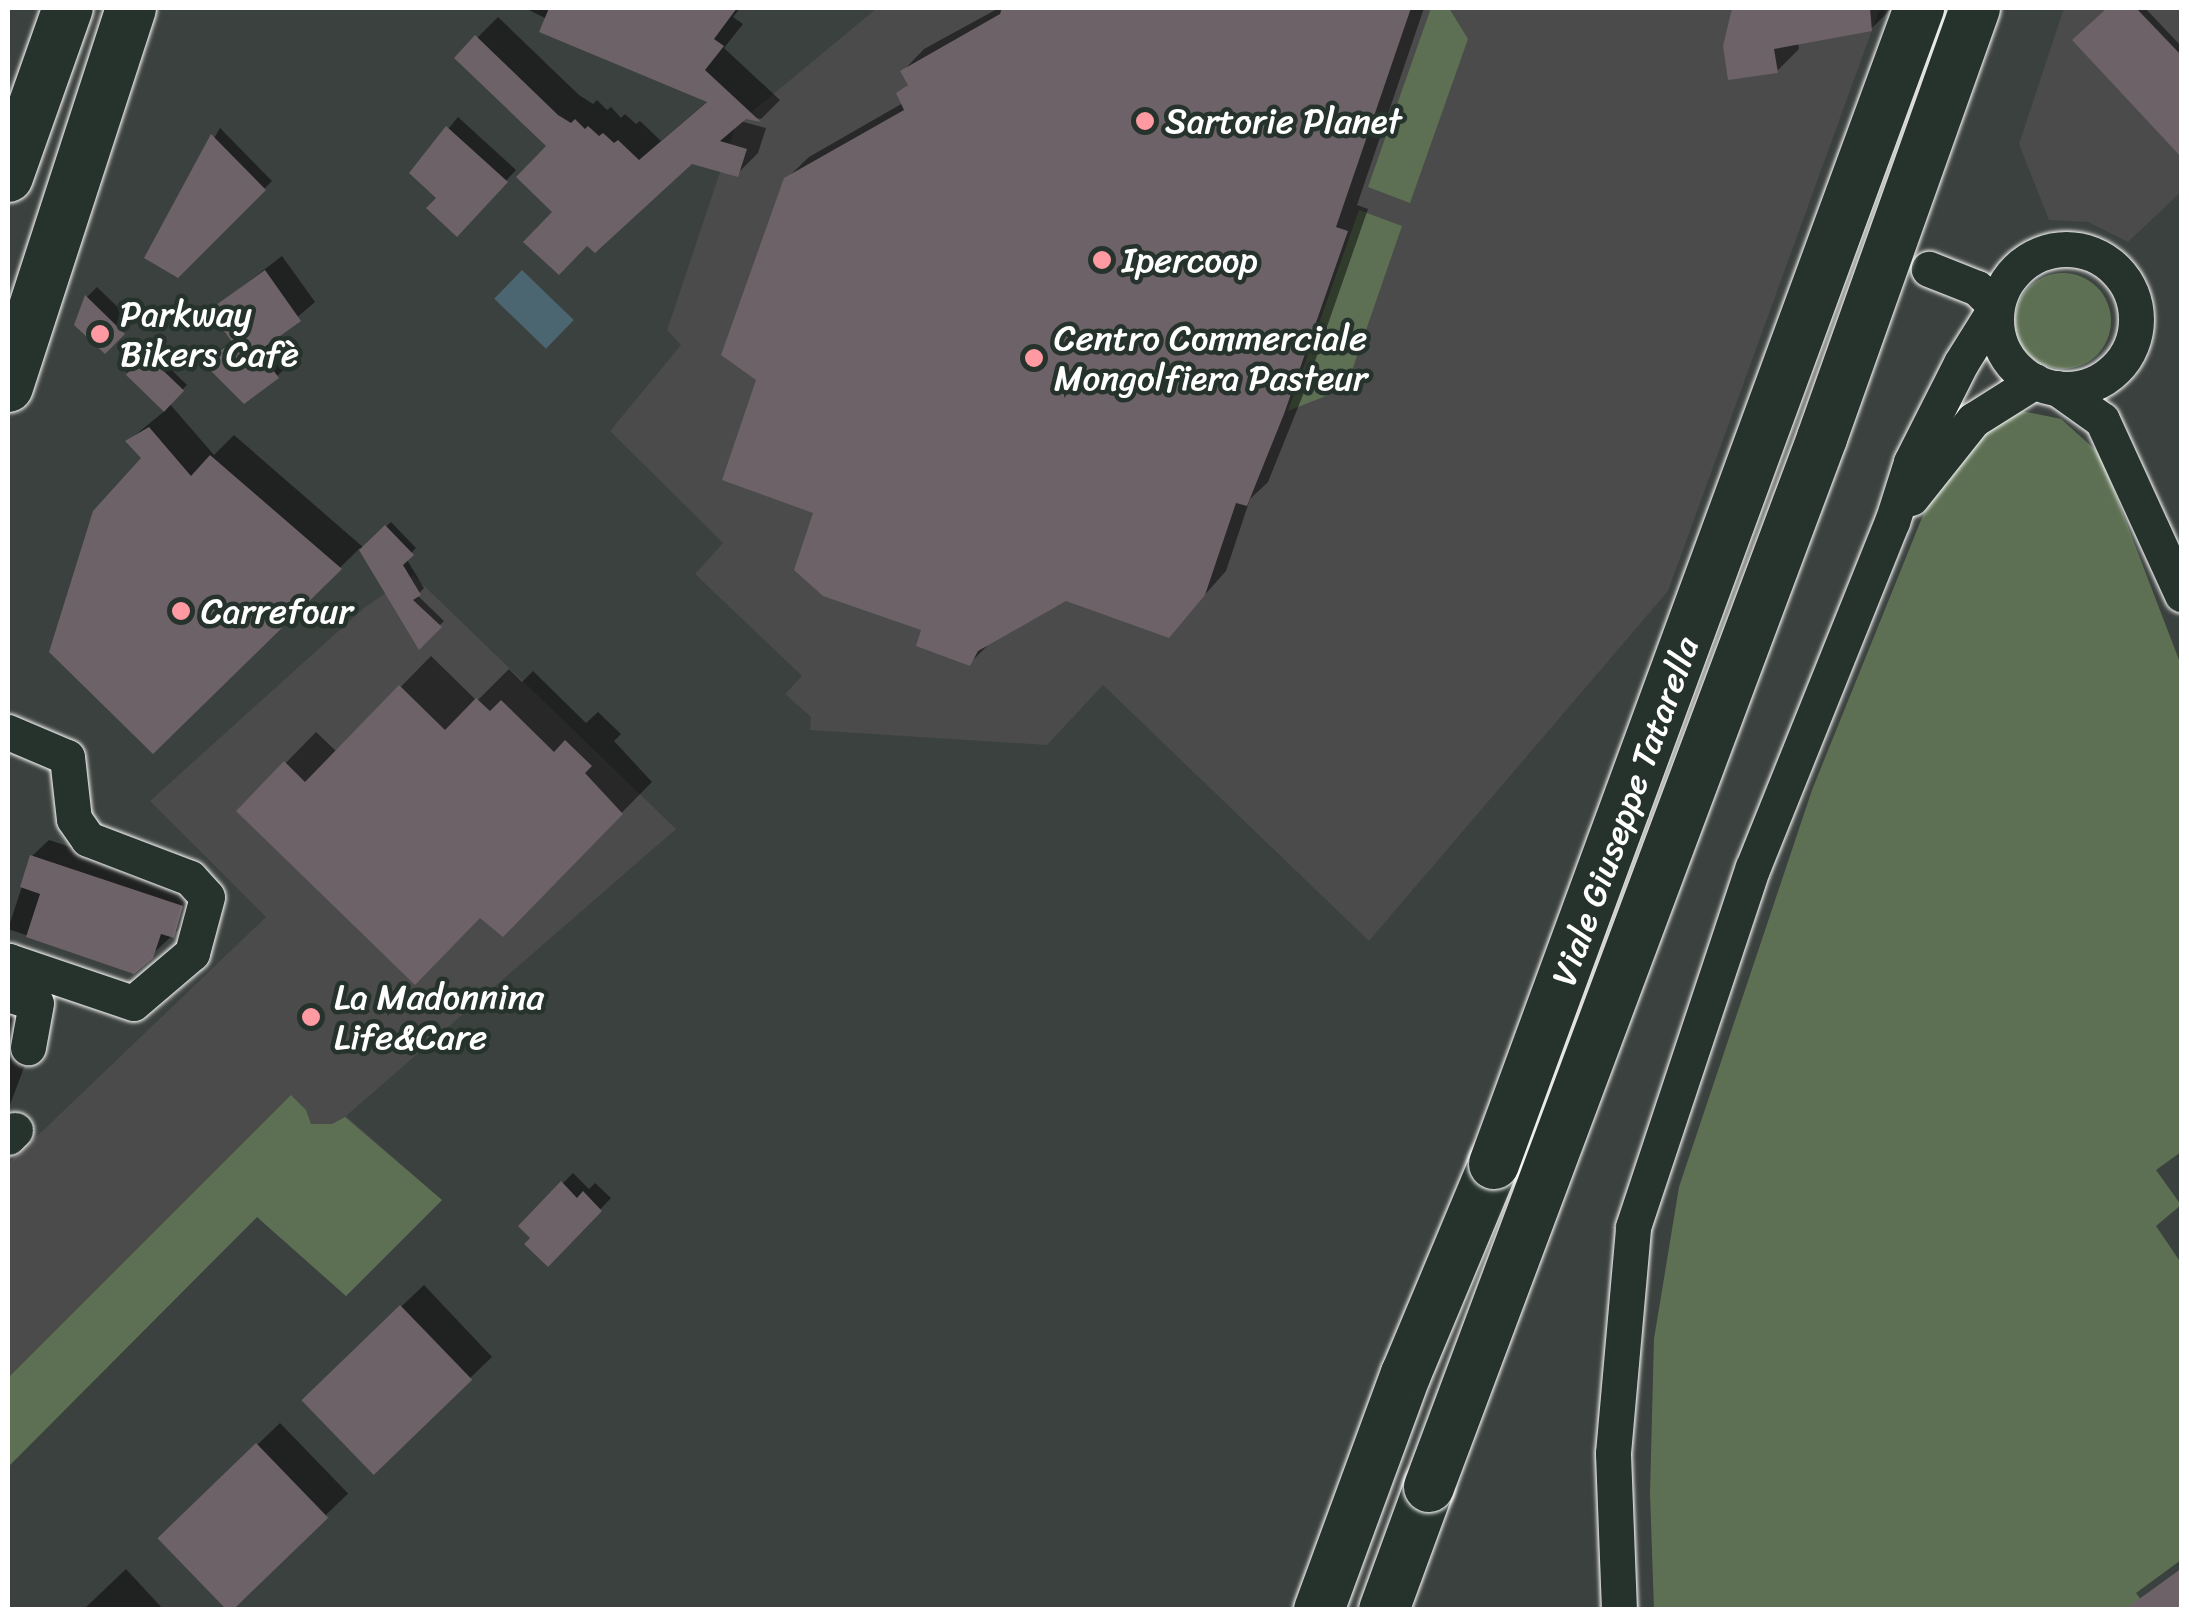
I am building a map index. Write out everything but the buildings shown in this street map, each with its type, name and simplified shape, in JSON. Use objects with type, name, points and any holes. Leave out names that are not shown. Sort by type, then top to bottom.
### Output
[{"type":"main road","points":[[8,177],[68,8]]},
{"type":"main road","points":[[8,387],[130,8]]},
{"type":"main road","name":"Viale Giuseppe Tatarella","points":[[1318,1610],[1406,1374],[1494,1164],[1920,8]]},
{"type":"main road","name":"Viale Giuseppe Tatarella","points":[[1384,1610],[1822,438],[1976,8]]},
{"type":"street","points":[[1619,1610],[1613,1453],[1633,1227],[1753,867],[1926,428],[1996,307],[2005,284],[2034,256],[2071,249],[2104,260],[2118,272],[2134,303],[2134,338],[2115,369],[2102,420]]},
{"type":"street","points":[[1930,269],[1977,288],[1996,307],[2002,348],[2016,368],[2102,420],[2182,596]]},
{"type":"street","points":[[1892,522],[1973,420],[1998,400],[2046,385],[2088,384],[2115,369]]},
{"type":"street","points":[[8,732],[66,757],[74,819],[88,839],[190,878],[206,897],[192,954],[133,1003],[9,961],[8,966]]},
{"type":"street","points":[[8,994],[36,1003],[28,1047]]},
{"type":"shaded area","points":[[877,8],[1880,8],[1668,591],[1369,941],[1103,685],[1047,745],[810,730],[811,717],[785,694],[802,676],[695,574],[723,543],[610,431],[681,345],[667,330],[736,125]]},
{"type":"shaded area","points":[[2064,8],[2181,8],[2181,192],[2128,242],[2088,222],[2049,220],[2019,144]]},
{"type":"shaded area","name":"La Madonnina Life&Care","points":[[413,575],[676,829],[346,1116],[442,1200],[346,1296],[257,1217],[8,1467],[8,1164],[266,917],[150,801],[365,607]]},
{"type":"green space","points":[[1431,8],[1449,8],[1468,39],[1410,203],[1368,187]]},
{"type":"green space","points":[[1359,210],[1402,226],[1346,388],[1288,411]]},
{"type":"green space","points":[[2063,273],[2081,277],[2097,287],[2107,303],[2111,321],[2107,339],[2097,355],[2081,365],[2063,369],[2045,365],[2029,355],[2019,339],[2015,321],[2019,303],[2029,287],[2045,277]]},
{"type":"green space","points":[[2012,409],[2061,419],[2100,454],[2181,665],[2181,1152],[2156,1170],[2181,1205],[2156,1226],[2181,1263],[2181,1560],[2136,1593],[2148,1609],[1654,1610],[1650,1493],[1654,1339],[1679,1187],[1812,790],[1934,488],[1951,460]]},
{"type":"green space","points":[[291,1095],[306,1110],[311,1124],[332,1124],[345,1117],[442,1200],[346,1296],[257,1217],[8,1467],[8,1378]]},
{"type":"water","points":[[522,270],[574,320],[546,349],[494,299]]},
{"type":"place","name":"Sartorie Planet","points":[[1145,121]]},
{"type":"place","name":"Ipercoop","points":[[1102,260]]},
{"type":"place","name":"Parkway Bikers Cafè","points":[[100,334]]},
{"type":"place","name":"Centro Commerciale Mongolfiera Pasteur","points":[[1034,358]]},
{"type":"place","name":"Carrefour","points":[[181,611]]},
{"type":"place","name":"La Madonnina Life&Care","points":[[311,1017]]}]
